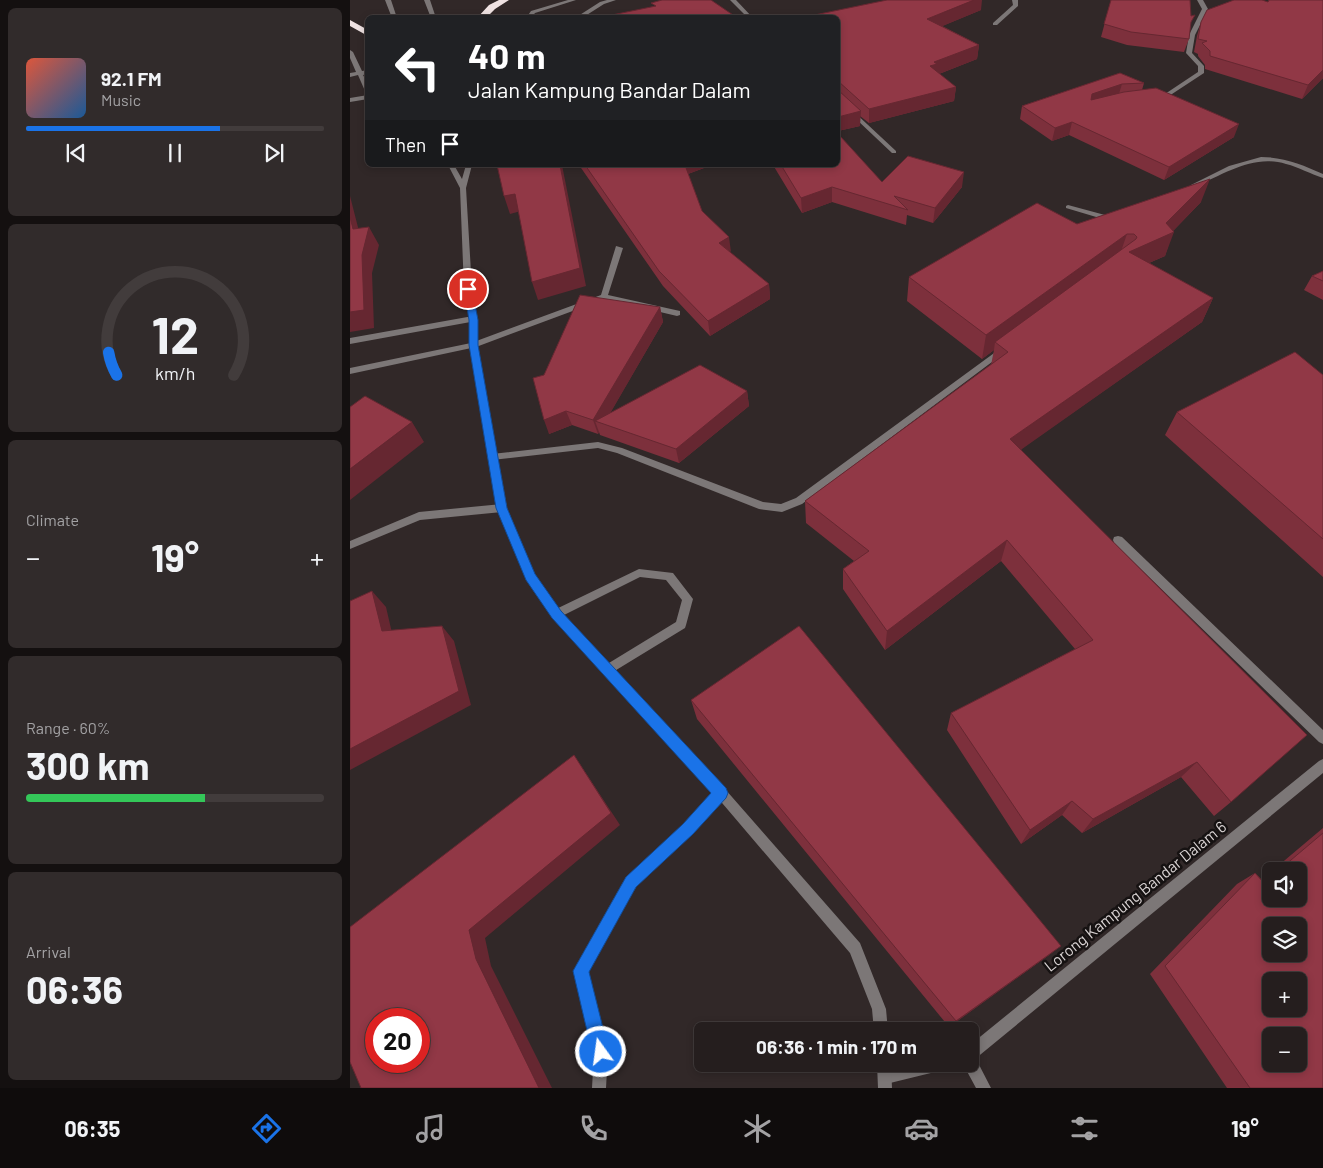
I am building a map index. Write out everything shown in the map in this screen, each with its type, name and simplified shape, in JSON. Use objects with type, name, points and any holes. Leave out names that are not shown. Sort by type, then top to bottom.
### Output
[{"type":"highway","points":[[484,15],[492,7],[505,0]]},
{"type":"highway","points":[[350,22],[365,32]]},
{"type":"street","points":[[388,0],[394,15]]},
{"type":"street","points":[[427,0],[433,15]]},
{"type":"street","points":[[530,15],[533,12],[573,0]]},
{"type":"street","points":[[582,15],[602,3],[613,0]]},
{"type":"street","points":[[732,0],[748,15]]},
{"type":"street","points":[[995,24],[1016,5],[1015,0]]},
{"type":"street","points":[[1151,97],[1170,93],[1201,73],[1201,66],[1189,53],[1192,35],[1205,9],[1200,0]]},
{"type":"street","points":[[350,52],[365,85]]},
{"type":"street","points":[[350,75],[365,73]]},
{"type":"street","points":[[350,100],[365,97]]},
{"type":"street","points":[[840,101],[894,152]]},
{"type":"street","points":[[1184,190],[1246,162],[1271,159],[1296,165],[1323,176]]},
{"type":"street","points":[[452,167],[463,188]]},
{"type":"street","points":[[468,167],[463,188],[468,289],[474,320],[473,345],[502,508],[530,576],[556,614],[721,793],[854,948],[879,1009],[880,1022]]},
{"type":"street","points":[[1068,207],[1113,220],[1120,220]]},
{"type":"street","points":[[604,296],[620,248]]},
{"type":"street","points":[[350,371],[473,345],[604,296],[677,313]]},
{"type":"street","points":[[350,341],[474,320]]},
{"type":"street","points":[[492,457],[598,445],[619,450],[762,506],[782,508],[799,501],[1012,343]]},
{"type":"street","points":[[350,545],[419,516],[502,508]]},
{"type":"street","points":[[1118,540],[1323,738]]},
{"type":"street","points":[[556,614],[639,573],[668,576],[688,598],[680,625],[608,670]]},
{"type":"street","name":"Lorong Kampung Bandar Dalam 6","points":[[979,1047],[1323,765]]},
{"type":"street","points":[[599,1088],[601,1052],[581,971],[631,882],[688,829],[721,793]]},
{"type":"street","points":[[885,1076],[903,1072]]},
{"type":"street","points":[[975,1072],[984,1088]]},
{"type":"building","points":[[662,0],[711,0],[733,15],[612,15],[656,6],[651,3]]},
{"type":"building","points":[[887,0],[974,0],[927,19],[979,45],[934,62],[937,64],[930,66],[956,87],[869,109],[840,83],[840,15],[814,15]]},
{"type":"building","points":[[1111,0],[1190,0],[1191,16],[1195,15],[1191,22],[1189,39],[1131,32],[1104,24]]},
{"type":"building","points":[[1234,0],[1262,0],[1268,2],[1269,0],[1323,0],[1323,70],[1308,85],[1210,56],[1210,51],[1202,43],[1207,41],[1198,39],[1201,22],[1207,10]]},
{"type":"building","points":[[1120,73],[1144,83],[1122,84],[1092,94],[1091,100],[1124,92],[1156,88],[1239,124],[1169,167],[1072,122],[1055,128],[1022,106]]},
{"type":"building","points":[[840,92],[861,111],[840,116]]},
{"type":"building","points":[[840,137],[882,182],[908,156],[964,172],[935,208],[894,196],[908,210],[832,187],[801,198],[782,167],[840,167]]},
{"type":"building","points":[[497,167],[560,167],[580,268],[532,282],[515,194],[504,196]]},
{"type":"building","points":[[586,167],[686,167],[702,211],[729,237],[719,243],[769,284],[708,321],[659,271]]},
{"type":"building","points":[[1210,179],[1166,223],[1174,232],[1129,252],[1213,298],[1010,439],[1307,735],[1231,802],[1197,762],[1093,819],[1072,801],[1030,830],[951,713],[1093,640],[1007,540],[887,631],[843,569],[869,551],[805,501],[1008,352],[995,342],[1137,237],[1134,234],[1127,234],[986,335],[909,277],[1037,203],[1077,224]]},
{"type":"building","points":[[350,217],[353,229],[369,227],[362,255],[364,310],[350,312]]},
{"type":"building","points":[[1323,271],[1323,281],[1312,276]]},
{"type":"building","points":[[580,295],[660,307],[593,420],[566,411],[544,420],[533,378],[544,375]]},
{"type":"building","points":[[1295,352],[1323,375],[1323,539],[1177,412]]},
{"type":"building","points":[[700,365],[747,391],[676,449],[595,421]]},
{"type":"building","points":[[365,396],[412,422],[350,469],[350,407]]},
{"type":"building","points":[[372,591],[382,631],[442,626],[459,691],[350,749],[350,601]]},
{"type":"building","points":[[799,626],[1061,946],[956,1021],[691,700]]},
{"type":"building","points":[[574,755],[611,813],[469,930],[476,959],[539,1088],[361,1088],[350,1062],[350,927]]},
{"type":"building","points":[[1323,833],[1323,1088],[1250,1088],[1165,966],[1255,873],[1262,881],[1262,907],[1307,907],[1307,862],[1289,862]]},
{"type":"route","points":[[468,289],[474,320],[473,345],[502,508],[530,576],[556,614],[721,793],[688,829],[631,882],[581,971],[601,1052]]}]
